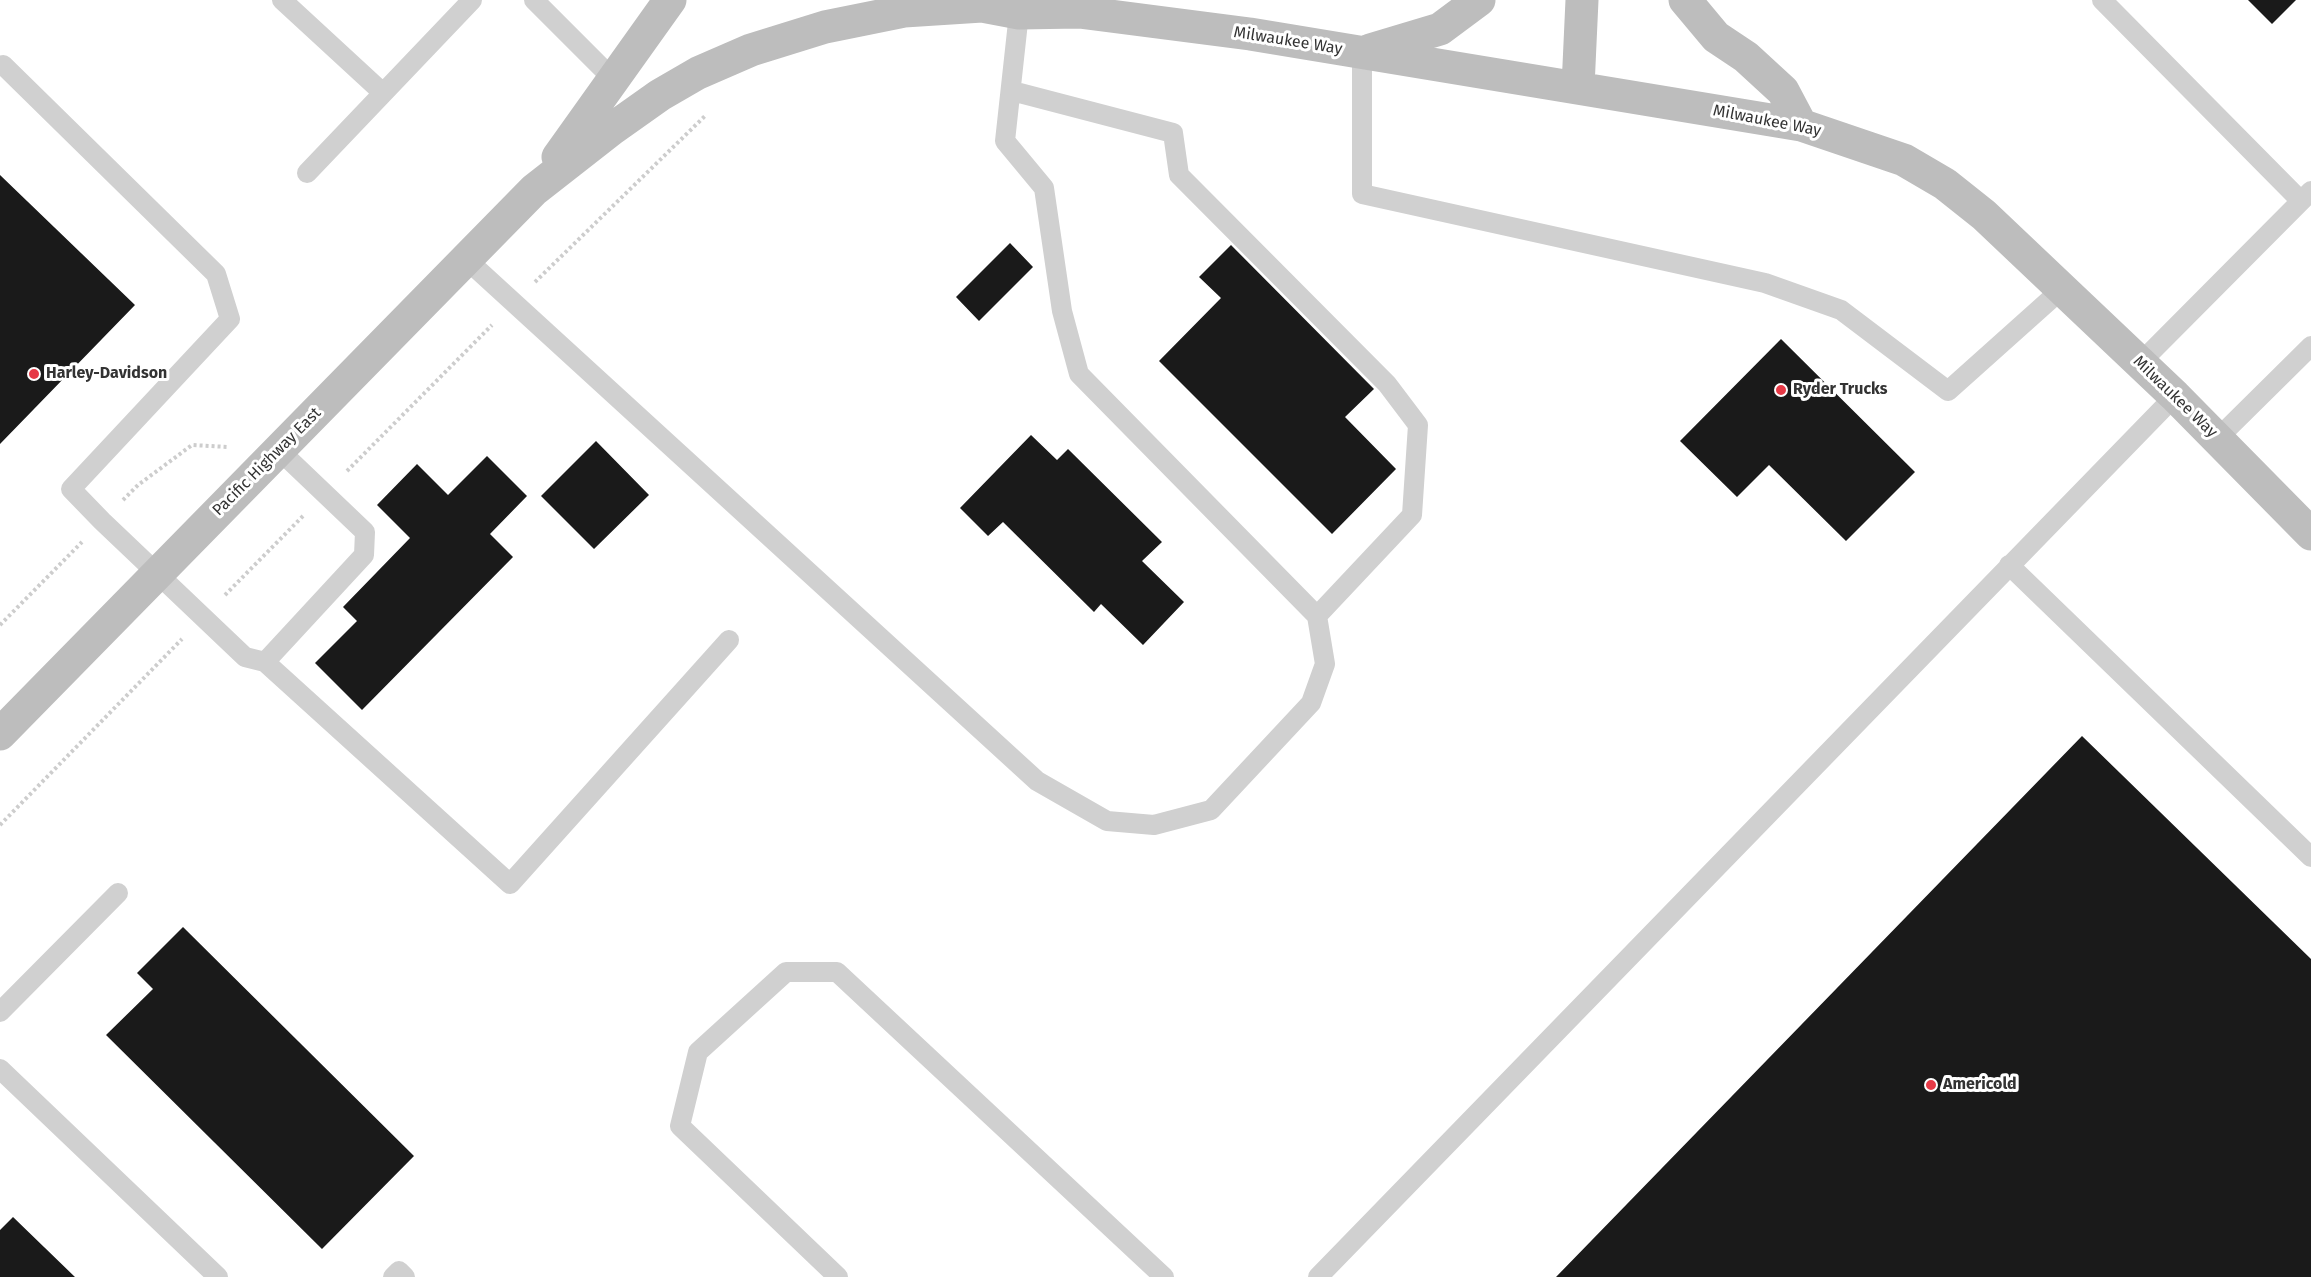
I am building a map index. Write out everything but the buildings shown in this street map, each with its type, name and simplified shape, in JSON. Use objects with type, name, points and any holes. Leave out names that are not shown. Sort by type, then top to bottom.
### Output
[{"type":"street","points":[[534,190],[670,0]]},
{"type":"street","points":[[1362,52],[1440,29],[1479,0]]},
{"type":"street","points":[[1578,87],[1582,0]]},
{"type":"street","points":[[1685,0],[1716,37],[1746,57],[1783,91],[1801,125]]},
{"type":"street","name":"Milwaukee Way","points":[[534,190],[660,95],[698,74],[751,50],[825,27],[904,11],[982,6],[1019,13],[1079,12],[1250,34],[1801,125],[1904,160],[1945,184],[1984,215],[2175,396],[2311,534]]},
{"type":"street","name":"Pacific Highway East","points":[[0,734],[534,190]]},
{"type":"lane","points":[[282,0],[383,93]]},
{"type":"lane","points":[[307,173],[472,0]]},
{"type":"lane","points":[[534,0],[614,80]]},
{"type":"lane","points":[[2103,0],[2306,196],[2140,363]]},
{"type":"lane","points":[[466,259],[1037,781],[1107,821],[1154,825],[1210,810],[1311,703],[1325,664],[1317,616],[1079,374],[1062,311],[1044,188],[1005,141],[1019,13]]},
{"type":"lane","points":[[1362,52],[1362,194],[1765,283],[1841,310],[1948,391],[2062,289]]},
{"type":"lane","points":[[0,66],[3,65],[216,274],[230,319],[71,489],[202,618],[245,657],[266,662],[510,884],[729,640]]},
{"type":"lane","points":[[1012,90],[1173,133],[1179,175],[1387,384],[1418,425],[1412,514],[1317,616]]},
{"type":"lane","points":[[2217,439],[2311,346]]},
{"type":"lane","points":[[1318,1277],[2175,396]]},
{"type":"lane","points":[[266,662],[364,555],[365,532],[279,450]]},
{"type":"lane","points":[[2009,566],[2311,857]]},
{"type":"lane","points":[[0,1012],[118,893]]},
{"type":"lane","points":[[838,1277],[681,1126],[698,1052],[786,972],[837,972],[1164,1277]]},
{"type":"lane","points":[[0,1069],[218,1277]]},
{"type":"lane","points":[[393,1277],[399,1271],[405,1277]]},
{"type":"path","points":[[0,825],[324,494],[709,112]]},
{"type":"path","points":[[0,625],[138,485],[192,445],[279,450]]},
{"type":"place","name":"Harley-Davidson","points":[[34,374]]},
{"type":"place","name":"Ryder Trucks","points":[[1781,390]]},
{"type":"place","name":"Americold","points":[[1931,1085]]}]
